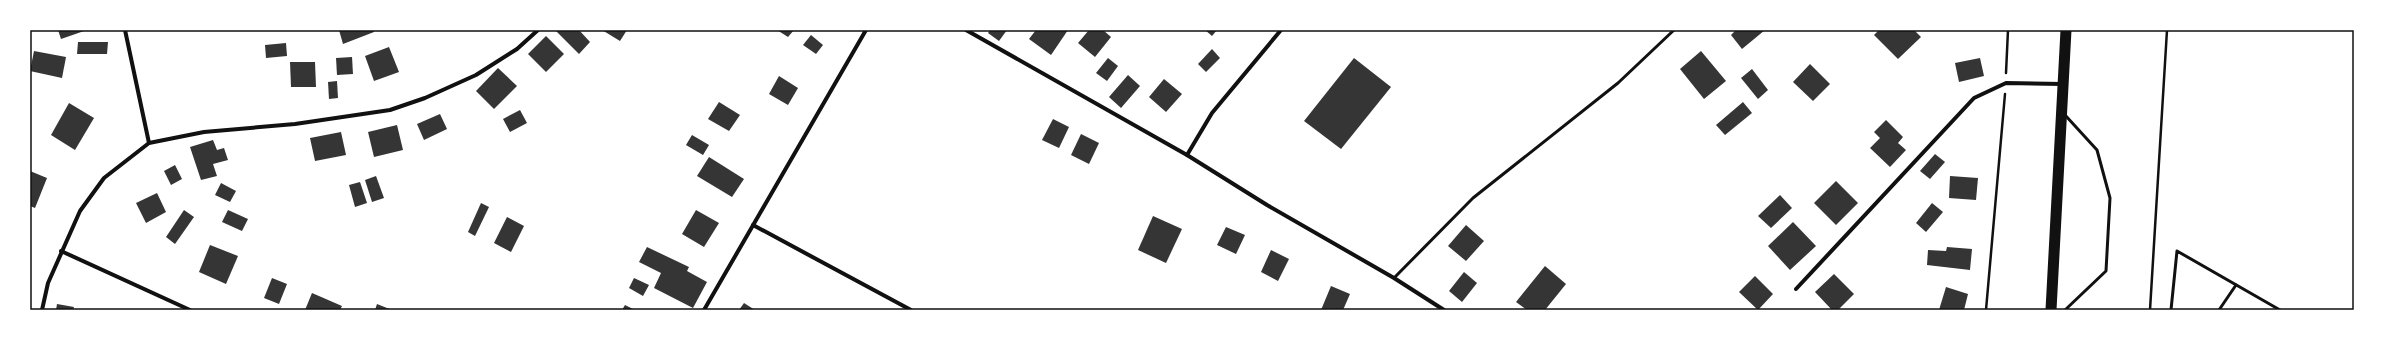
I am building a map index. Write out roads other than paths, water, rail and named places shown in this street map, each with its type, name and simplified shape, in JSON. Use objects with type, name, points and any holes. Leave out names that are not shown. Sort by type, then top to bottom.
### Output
[{"type":"highway","points":[[2051,310],[2063,113],[2062,84],[2066,30]]},
{"type":"street","points":[[125,30],[130,44],[149,143]]},
{"type":"street","points":[[42,310],[48,283],[80,211],[104,178],[149,143],[204,132],[295,124],[390,110],[425,98],[476,75],[517,49],[538,30]]},
{"type":"street","points":[[704,310],[866,30]]},
{"type":"street","points":[[966,30],[1187,155],[1267,205],[1394,278],[1444,310]]},
{"type":"street","points":[[1187,155],[1212,113],[1281,30]]},
{"type":"street","points":[[1796,289],[1974,98],[2006,83],[2062,84]]},
{"type":"street","points":[[753,225],[911,310]]},
{"type":"street","points":[[61,251],[190,310]]},
{"type":"lane","points":[[1394,278],[1473,198],[1618,83],[1674,30]]},
{"type":"lane","points":[[2063,113],[2097,150],[2110,198],[2106,271],[2065,310]]},
{"type":"lane","points":[[2172,310],[2177,251],[2280,310]]},
{"type":"lane","points":[[2219,310],[2236,285]]}]
